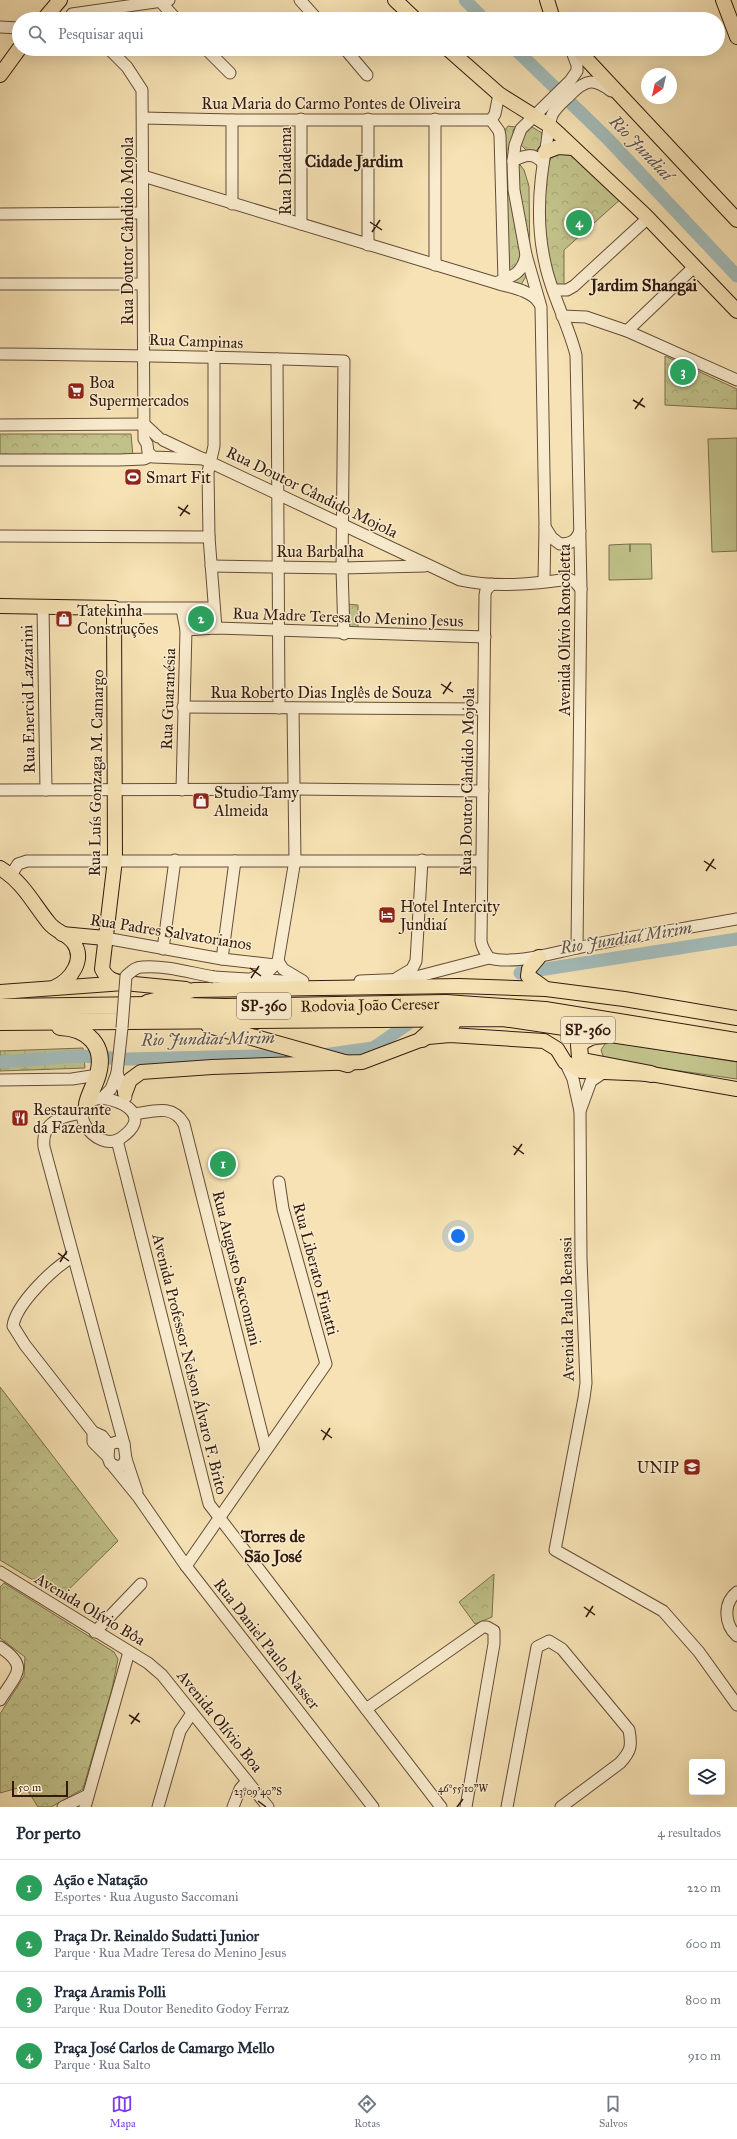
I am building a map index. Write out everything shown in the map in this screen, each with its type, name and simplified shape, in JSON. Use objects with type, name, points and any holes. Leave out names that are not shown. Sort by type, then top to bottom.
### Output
[{"type":"highway","name":"Rodovia João Cereser","points":[[0,1007],[224,1007],[446,1003],[545,1010],[737,1041]]},
{"type":"highway","name":"Rodovia João Cereser","points":[[0,1022],[189,1019],[390,1020],[503,1018],[737,1053]]},
{"type":"highway","points":[[422,1039],[430,1031],[448,1025],[503,1018]]},
{"type":"highway","points":[[189,1019],[342,1062]]},
{"type":"highway","points":[[0,1026],[72,1028],[88,1036],[95,1042],[98,1049],[93,1091]]},
{"type":"highway","points":[[633,1037],[606,1035],[591,1037],[584,1040],[579,1045],[578,1051],[582,1066],[652,1074]]},
{"type":"main road","points":[[395,0],[408,12]]},
{"type":"main road","points":[[547,0],[551,12]]},
{"type":"main road","points":[[723,0],[737,37]]},
{"type":"main road","points":[[50,12],[60,1]]},
{"type":"main road","points":[[0,75],[14,56]]},
{"type":"main road","points":[[456,56],[499,94],[550,126],[648,218],[737,311]]},
{"type":"main road","points":[[583,56],[737,220]]},
{"type":"main road","points":[[544,157],[558,147],[573,148]]},
{"type":"main road","points":[[0,606],[114,608]]},
{"type":"main road","name":"Rua Luís Gonzaga M. Camargo","points":[[114,608],[114,860],[102,969],[106,976],[112,980],[124,983]]},
{"type":"main road","points":[[6,871],[25,888],[49,924],[72,941],[77,949],[76,964],[71,976],[53,989]]},
{"type":"main road","name":"Rua Padres Salvatorianos","points":[[62,934],[105,938]]},
{"type":"main road","points":[[536,960],[529,969],[528,976],[543,987]]},
{"type":"main road","points":[[0,992],[124,983],[194,990],[459,986],[543,987],[737,1018]]},
{"type":"main road","points":[[131,1006],[194,990]]},
{"type":"main road","points":[[125,1093],[130,1080],[141,1072],[212,1067],[342,1062],[376,1058],[422,1039],[450,1035],[544,1041],[558,1049],[565,1062],[603,1073],[652,1074],[737,1090]]},
{"type":"street","points":[[97,12],[164,0],[172,12]]},
{"type":"street","points":[[300,0],[311,12]]},
{"type":"street","points":[[60,1],[71,12]]},
{"type":"street","points":[[0,27],[12,28]]},
{"type":"street","name":"Rua Doutor Cândido Mojola","points":[[116,56],[127,66],[142,90],[142,284],[144,439],[147,444],[146,448],[156,456],[208,460]]},
{"type":"street","points":[[213,56],[230,73]]},
{"type":"street","points":[[351,56],[367,75]]},
{"type":"street","points":[[574,56],[577,65],[574,84],[589,82],[600,83],[622,98]]},
{"type":"street","name":"Avenida Olívio Roncoletta","points":[[544,581],[545,527],[541,307],[526,255],[514,190],[513,161],[515,145],[521,129],[534,116],[550,108],[574,84]]},
{"type":"street","points":[[499,94],[495,114],[491,120],[499,131],[500,136],[500,281]]},
{"type":"street","name":"Avenida Olívio Roncoletta","points":[[550,108],[550,126],[540,177],[541,226],[544,262],[562,316],[571,336],[576,355],[581,589],[577,948]]},
{"type":"street","name":"Rua Maria do Carmo Pontes de Oliveira","points":[[143,118],[232,120],[491,120]]},
{"type":"street","name":"Rua Diadema","points":[[301,119],[301,224]]},
{"type":"street","points":[[368,119],[368,245]]},
{"type":"street","points":[[435,119],[435,265]]},
{"type":"street","points":[[232,120],[232,204]]},
{"type":"street","points":[[513,161],[529,154],[544,157]]},
{"type":"street","points":[[143,176],[435,265],[500,281],[537,299],[541,307]]},
{"type":"street","points":[[0,214],[142,213]]},
{"type":"street","points":[[554,290],[567,290],[574,286],[648,218]]},
{"type":"street","points":[[500,281],[515,275],[522,269],[526,255]]},
{"type":"street","points":[[627,331],[695,266]]},
{"type":"street","points":[[0,284],[142,284]]},
{"type":"street","points":[[562,316],[586,317],[627,331],[737,380]]},
{"type":"street","name":"Rua Campinas","points":[[0,354],[143,355],[214,359],[344,361],[344,527]]},
{"type":"street","points":[[214,359],[214,446],[208,460],[208,472],[209,538],[216,628]]},
{"type":"street","points":[[277,359],[279,708]]},
{"type":"street","points":[[0,425],[144,424]]},
{"type":"street","name":"Rua Doutor Cândido Mojola","points":[[144,424],[161,439],[208,460],[344,527],[460,580],[472,583],[522,584],[569,579],[575,582],[581,589]]},
{"type":"street","points":[[0,460],[144,459],[156,456],[166,448],[161,439],[153,438],[147,444]]},
{"type":"street","points":[[344,527],[342,568],[344,634]]},
{"type":"street","points":[[545,527],[552,538],[560,544],[572,542],[577,538],[580,531]]},
{"type":"street","points":[[0,536],[209,538]]},
{"type":"street","name":"Rua Barbalha","points":[[211,566],[342,568],[428,566]]},
{"type":"street","name":"Rua Doutor Cândido Mojola","points":[[472,583],[483,590],[485,595],[481,941],[483,949],[494,959]]},
{"type":"street","points":[[485,595],[486,590],[492,584]]},
{"type":"street","name":"Rua Enercid Lazzarini","points":[[43,607],[46,790]]},
{"type":"street","points":[[114,608],[214,608]]},
{"type":"street","name":"Rua Guaranésia","points":[[182,608],[186,630],[182,790]]},
{"type":"street","name":"Rua Madre Teresa do Menino Jesus","points":[[186,630],[216,628],[344,634],[485,637]]},
{"type":"street","name":"Rua Roberto Dias Inglês de Souza","points":[[183,707],[483,709]]},
{"type":"street","points":[[251,979],[265,973],[277,963],[295,860],[293,708]]},
{"type":"street","points":[[0,790],[295,789],[483,791]]},
{"type":"street","points":[[163,949],[174,860]]},
{"type":"street","points":[[397,978],[412,969],[416,962],[422,860]]},
{"type":"street","points":[[6,871],[27,861],[481,861]]},
{"type":"street","points":[[222,959],[236,861]]},
{"type":"street","points":[[93,1091],[111,1089],[117,1071],[126,976],[141,967],[214,977],[304,982],[345,982],[397,978],[408,979],[494,959],[536,960],[577,948],[737,919]]},
{"type":"street","name":"Rua Padres Salvatorianos","points":[[105,938],[222,959],[277,963]]},
{"type":"street","points":[[277,963],[283,969],[304,982]]},
{"type":"street","points":[[565,1062],[573,1079],[580,1111]]},
{"type":"street","points":[[580,1111],[582,1066]]},
{"type":"street","points":[[93,1091],[83,1122],[92,1134],[100,1139],[109,1141],[118,1140],[131,1128],[136,1120],[117,1071]]},
{"type":"street","name":"Avenida Paulo Benassi","points":[[603,1073],[591,1081],[580,1111],[581,1259],[586,1383],[556,1550],[663,1611],[699,1652],[737,1705]]},
{"type":"street","points":[[0,1080],[72,1079],[132,1111]]},
{"type":"street","name":"Rua Daniel Paulo Nasser","points":[[93,1091],[65,1115],[49,1124],[43,1140],[115,1418],[124,1444],[126,1459],[139,1498]]},
{"type":"street","name":"Rua Augusto Saccomani","points":[[132,1111],[169,1110],[181,1118],[184,1124],[266,1450]]},
{"type":"street","name":"Avenida Professor Nelson Álvaro F. Brito","points":[[118,1140],[209,1504],[441,1807]]},
{"type":"street","name":"Rua Liberato Finatti","points":[[266,1450],[326,1364],[283,1210],[279,1182]]},
{"type":"street","name":"Rua Daniel Paulo Nasser","points":[[73,1257],[64,1262],[49,1276],[16,1314],[13,1326],[21,1341],[92,1432],[102,1436],[110,1444]]},
{"type":"street","points":[[115,1418],[110,1444],[111,1462],[120,1467],[126,1459]]},
{"type":"street","name":"Rua Daniel Paulo Nasser","points":[[92,1432],[93,1442],[111,1462],[139,1498],[186,1566],[373,1807]]},
{"type":"street","points":[[110,1444],[124,1444]]},
{"type":"street","points":[[186,1566],[266,1450]]},
{"type":"street","name":"Avenida Olívio Bôa","points":[[0,1572],[95,1632],[148,1663],[162,1674]]},
{"type":"street","points":[[95,1632],[141,1584]]},
{"type":"street","points":[[737,1592],[729,1601],[726,1610],[729,1626],[737,1636]]},
{"type":"street","points":[[366,1709],[483,1627],[487,1627],[494,1632],[494,1644],[466,1807]]},
{"type":"street","points":[[507,1807],[537,1647],[549,1641],[562,1649],[628,1730],[632,1743],[628,1755],[620,1763],[561,1807]]},
{"type":"street","points":[[0,1647],[14,1656],[19,1664],[18,1670],[0,1700]]},
{"type":"street","points":[[85,1807],[129,1652]]},
{"type":"street","name":"Avenida Olívio Boa","points":[[162,1674],[268,1807]]},
{"type":"street","points":[[158,1807],[180,1731],[192,1713]]},
{"type":"street","points":[[233,1807],[240,1789],[247,1781]]},
{"type":"street","points":[[63,1807],[88,1795]]},
{"type":"green space","points":[[508,126],[516,127],[513,130],[514,157],[524,170],[529,186],[530,269],[521,285],[507,279],[505,130]]},
{"type":"green space","points":[[532,127],[542,133],[544,142],[534,153],[527,151],[520,144],[525,128]]},
{"type":"green space","points":[[556,136],[623,197],[564,250],[564,288],[558,288],[547,262],[545,240],[544,175],[556,146]]},
{"type":"green space","points":[[665,356],[737,389],[737,409],[665,405]]},
{"type":"green space","points":[[0,434],[131,434],[133,456],[0,455]]},
{"type":"green space","points":[[737,438],[737,551],[712,552],[708,439]]},
{"type":"green space","points":[[651,544],[652,579],[609,580],[609,545]]},
{"type":"green space","points":[[346,604],[358,605],[358,630],[349,629]]},
{"type":"green space","points":[[210,612],[212,626],[189,625],[187,616],[191,613]]},
{"type":"green space","points":[[612,1042],[737,1062],[737,1079],[610,1061],[603,1056],[601,1050],[605,1044]]},
{"type":"green space","points":[[83,1048],[85,1068],[0,1071],[0,1051]]},
{"type":"green space","points":[[0,1387],[118,1541],[61,1597],[0,1560]]},
{"type":"green space","points":[[494,1574],[492,1617],[475,1624],[459,1602]]},
{"type":"green space","points":[[4,1583],[114,1652],[118,1659],[112,1689],[83,1789],[51,1807],[38,1807],[25,1786],[0,1793],[0,1714],[24,1676],[25,1657],[0,1638],[0,1587]]},
{"type":"waterway","name":"Rio Jundiaí","points":[[465,0],[477,12]]},
{"type":"waterway","name":"Rio Jundiaí","points":[[522,56],[607,138],[737,276]]},
{"type":"waterway","name":"Rio Jundiaí Mirim","points":[[520,973],[737,939]]},
{"type":"waterway","name":"Rio Jundiaí Mirim","points":[[323,1055],[373,1048],[408,1024]]},
{"type":"waterway","name":"Rio Jundiaí Mirim","points":[[0,1062],[80,1056],[127,1059],[304,1055]]},
{"type":"place","name":"Praça José Carlos de Camargo Mello","points":[[579,223]]},
{"type":"place","name":"Praça Aramis Polli","points":[[683,372]]},
{"type":"place","name":"Boa Supermercados","points":[[76,391]]},
{"type":"place","name":"Smart Fit","points":[[133,477]]},
{"type":"place","name":"Tatekinha Construções","points":[[64,619]]},
{"type":"place","name":"Praça Dr. Reinaldo Sudatti Junior","points":[[201,619]]},
{"type":"place","name":"Studio Tamy Almeida","points":[[201,801]]},
{"type":"place","name":"Hotel Intercity Jundiaí","points":[[387,915]]},
{"type":"place","name":"Restaurante da Fazenda","points":[[20,1118]]},
{"type":"place","name":"Ação e Natação","points":[[223,1164]]},
{"type":"place","name":"UNIP","points":[[692,1467]]},
{"type":"district","name":"Cidade Jardim","points":[[354,161]]},
{"type":"district","name":"Jardim Shangai","points":[[644,285]]},
{"type":"district","name":"Torres de São José","points":[[273,1546]]}]
